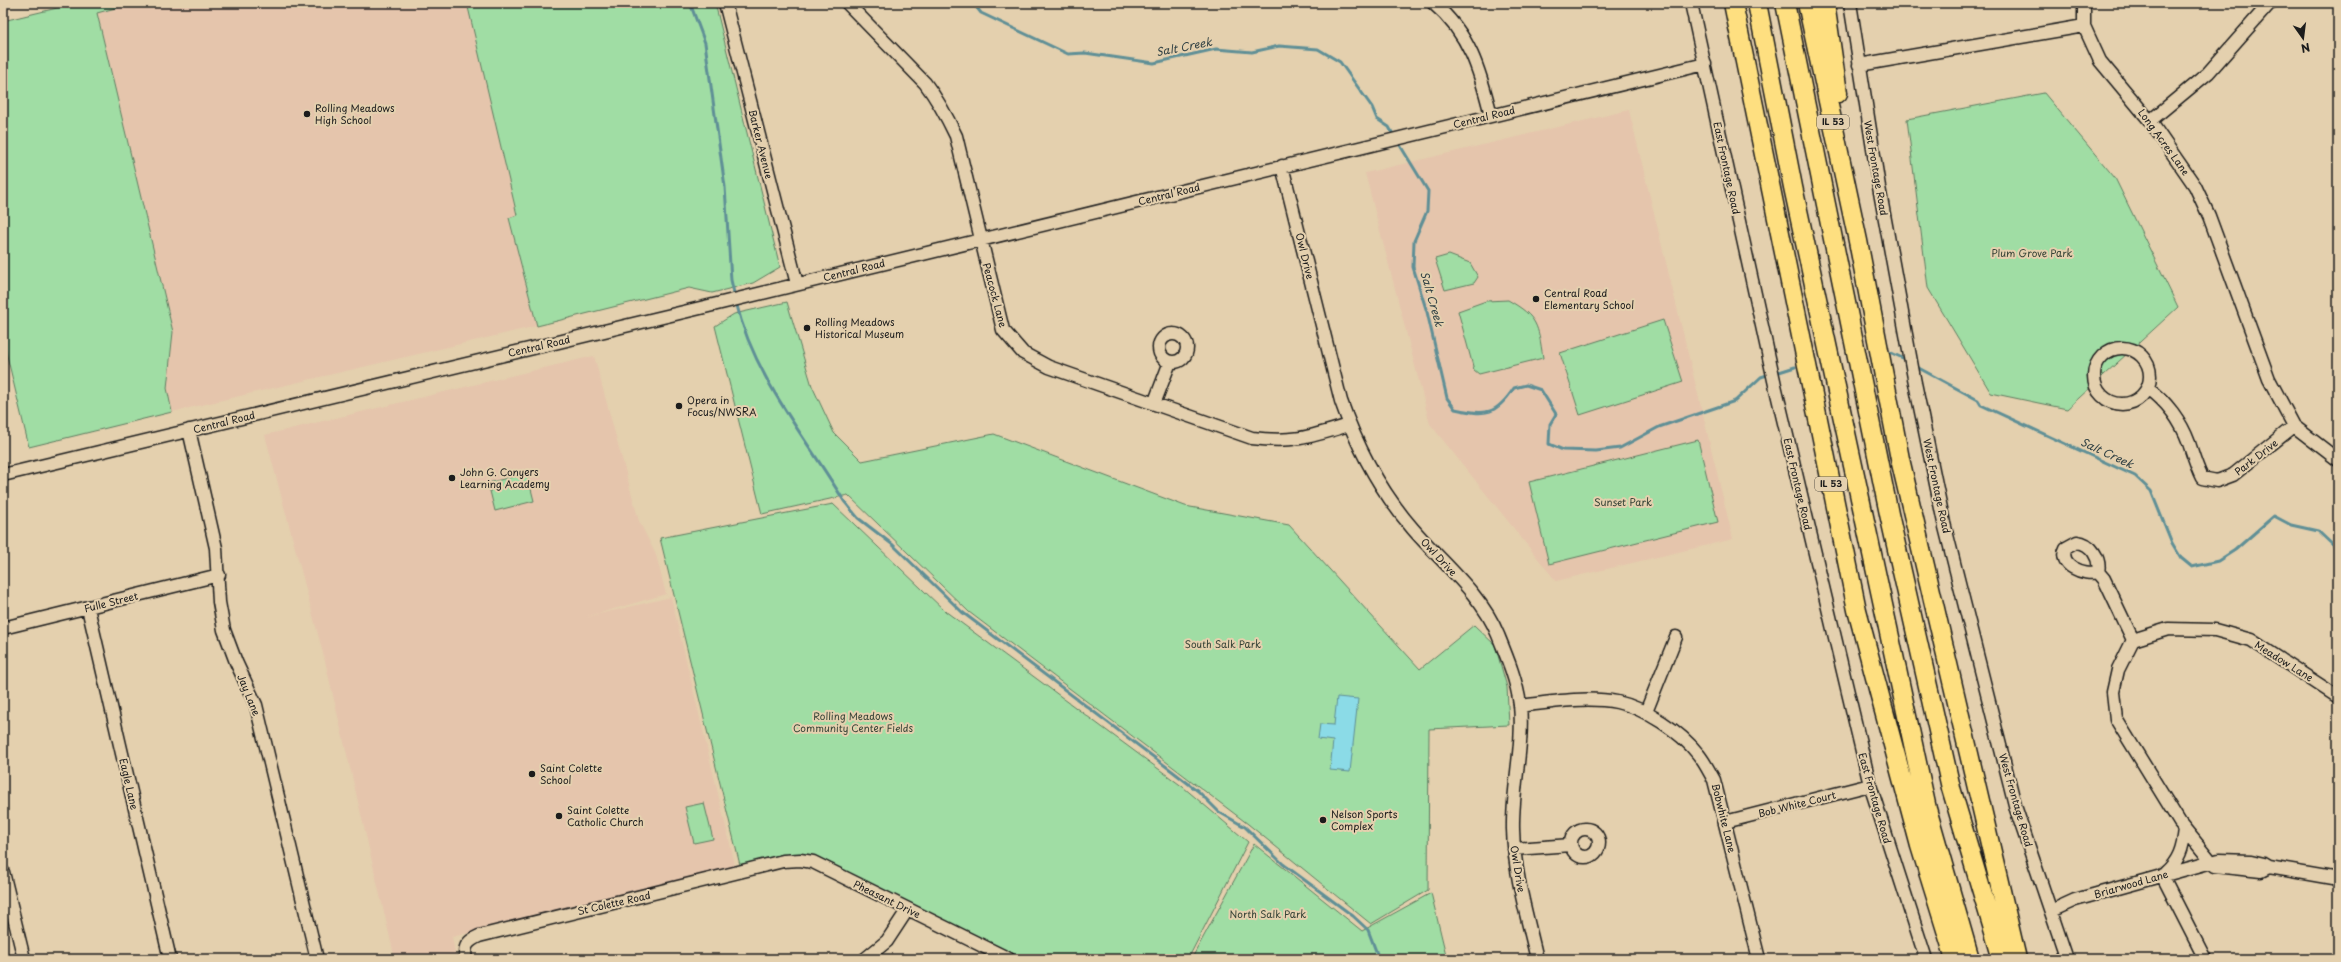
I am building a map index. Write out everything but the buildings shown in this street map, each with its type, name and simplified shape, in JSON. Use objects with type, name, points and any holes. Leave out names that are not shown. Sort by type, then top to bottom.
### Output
[{"type":"highway","points":[[1729,3],[1741,43]]},
{"type":"highway","name":"IL 53","points":[[1733,3],[1857,610],[1920,846],[1955,959]]},
{"type":"highway","name":"IL 53","points":[[1756,3],[1795,194],[1927,809],[1970,959]]},
{"type":"highway","name":"IL 53","points":[[1785,3],[1887,506],[1949,780],[2002,959]]},
{"type":"highway","name":"IL 53","points":[[1807,3],[1858,241],[1900,459],[2017,959]]},
{"type":"highway","points":[[1825,3],[1858,241]]},
{"type":"street","name":"Barker Avenue","points":[[725,3],[797,284]]},
{"type":"street","name":"Peacock Lane","points":[[847,3],[936,98],[956,136],[1003,330],[1014,345],[1023,353],[1049,367],[1252,438],[1268,440],[1304,439],[1349,425]]},
{"type":"street","points":[[1433,3],[1447,7],[1467,41],[1480,74],[1491,116]]},
{"type":"street","name":"East Frontage Road","points":[[1691,3],[1768,358],[1870,785],[1926,959]]},
{"type":"street","name":"West Frontage Road","points":[[1850,3],[1879,187],[1914,378],[1958,586],[2016,809],[2066,959]]},
{"type":"street","points":[[1859,66],[2084,26],[2084,3]]},
{"type":"street","points":[[2150,121],[2208,73],[2270,3]]},
{"type":"street","name":"Long Acres Lane","points":[[2084,26],[2100,61],[2150,121],[2195,186],[2209,216],[2269,379],[2294,426],[2338,460]]},
{"type":"street","name":"Central Road","points":[[3,475],[742,298],[1705,64]]},
{"type":"street","name":"Owl Drive","points":[[1282,166],[1341,401],[1349,425],[1366,459],[1395,508],[1470,591],[1484,610],[1497,632],[1510,665],[1520,706],[1514,806],[1514,849],[1537,959]]},
{"type":"street","points":[[2122,348],[2135,352],[2146,361],[2150,369],[2148,388],[2136,401],[2118,404],[2109,401],[2102,396],[2095,384],[2095,370],[2098,361],[2113,350],[2122,348]]},
{"type":"street","points":[[1154,404],[1170,362]]},
{"type":"street","name":"Park Drive","points":[[2148,388],[2163,400],[2175,417],[2188,441],[2195,466],[2202,478],[2217,481],[2233,475],[2294,426]]},
{"type":"street","name":"Jay Lane","points":[[189,430],[216,548],[219,575],[219,602],[224,630],[236,662],[256,705],[317,959]]},
{"type":"street","points":[[2098,572],[2104,579],[2133,640],[2118,670],[2113,692],[2116,718],[2185,829],[2212,862]]},
{"type":"street","name":"Fulle Street","points":[[3,628],[219,575]]},
{"type":"street","name":"Eagle Lane","points":[[88,608],[170,959]]},
{"type":"street","name":"Meadow Lane","points":[[2133,640],[2168,629],[2215,630],[2251,640],[2338,697]]},
{"type":"street","points":[[1646,712],[1676,637]]},
{"type":"street","name":"Bobwhite Lane","points":[[1520,706],[1586,700],[1617,702],[1646,712],[1686,740],[1699,754],[1714,780],[1759,959]]},
{"type":"street","name":"Bob White Court","points":[[1725,822],[1870,785]]},
{"type":"street","points":[[2185,829],[2182,848],[2178,859],[2162,875],[2205,959]]},
{"type":"street","points":[[1514,849],[1571,845]]},
{"type":"street","name":"Briarwood Lane","points":[[2051,911],[2075,900],[2221,859],[2251,861],[2264,864],[2269,867],[2338,879]]},
{"type":"street","name":"Pheasant Drive","points":[[761,867],[783,861],[800,860],[813,862],[1009,959]]},
{"type":"street","name":"St Colette Road","points":[[466,959],[464,948],[467,942],[479,936],[761,867]]},
{"type":"street","points":[[3,872],[24,959]]},
{"type":"street","points":[[865,959],[886,941],[908,909]]},
{"type":"shaded area","name":"Rolling Meadows High School","points":[[134,3],[467,3],[517,216],[509,218],[537,326],[172,412],[167,388],[173,332],[97,12]]},
{"type":"shaded area","name":"Central Road Elementary School","points":[[1629,110],[1733,539],[1556,581],[1430,424],[1365,173]]},
{"type":"shaded area","points":[[594,356],[639,521],[656,555],[666,594],[586,617],[671,597],[736,869],[452,937],[456,958],[395,959],[324,657],[265,435]]},
{"type":"green space","points":[[78,3],[134,3],[97,13],[173,332],[167,388],[172,412],[29,447],[3,339],[3,21]]},
{"type":"green space","points":[[467,3],[715,3],[780,267],[753,283],[712,293],[689,288],[537,326],[509,218],[517,215]]},
{"type":"green space","name":"Plum Grove Park","points":[[2044,93],[2115,178],[2178,307],[2067,409],[1991,393],[1928,288],[1907,119]]},
{"type":"green space","points":[[1449,255],[1470,263],[1478,277],[1474,283],[1445,290],[1435,259]]},
{"type":"green space","points":[[1508,300],[1531,317],[1535,323],[1540,337],[1543,358],[1479,374],[1474,370],[1458,311],[1486,301]]},
{"type":"green space","name":"South Salk Park","points":[[787,302],[812,386],[834,433],[862,461],[994,434],[1185,506],[1289,525],[1420,669],[1474,625],[1495,645],[1507,687],[1509,725],[1429,729],[1428,890],[1371,924],[1248,824],[969,612],[848,495],[762,514],[715,326],[734,314]]},
{"type":"green space","points":[[1663,320],[1683,382],[1580,415],[1560,353]]},
{"type":"green space","name":"Sunset Park","points":[[1698,440],[1718,522],[1549,564],[1529,482]]},
{"type":"green space","points":[[527,473],[534,501],[495,511],[488,483]]},
{"type":"green space","name":"Rolling Meadows Community Center Fields","points":[[833,504],[945,611],[1183,787],[1248,842],[1188,959],[1020,959],[851,875],[796,854],[740,865],[660,538]]},
{"type":"green space","points":[[704,803],[713,839],[694,843],[685,807]]},
{"type":"green space","name":"North Salk Park","points":[[1254,844],[1362,931],[1431,893],[1447,959],[1193,959],[1192,958]]},
{"type":"water","points":[[1337,697],[1358,699],[1350,772],[1330,770],[1333,741],[1318,739],[1320,724],[1334,725]]},
{"type":"waterway","points":[[690,3],[705,43],[725,187],[731,280],[735,297]]},
{"type":"waterway","name":"Salt Creek","points":[[973,3],[981,13],[1068,54],[1085,53],[1154,63],[1216,49],[1252,52],[1279,46],[1318,49],[1340,62],[1372,107],[1377,119],[1389,127],[1394,136]]},
{"type":"waterway","name":"Salt Creek","points":[[1398,142],[1428,191],[1427,211],[1414,241],[1413,267],[1427,312],[1447,398],[1455,409],[1483,413],[1489,411],[1502,404],[1514,388],[1526,385],[1541,390],[1556,414],[1550,424],[1549,444],[1563,450],[1596,451],[1620,448],[1659,427],[1735,401],[1761,377],[1770,374]]},
{"type":"waterway","points":[[736,302],[744,329],[755,356],[768,381],[844,501],[858,518],[893,545],[962,612],[1198,791],[1219,812],[1245,827],[1283,864],[1353,916],[1368,930],[1379,959]]},
{"type":"waterway","name":"Salt Creek","points":[[1885,350],[1907,360]]},
{"type":"waterway","name":"Salt Creek","points":[[1915,366],[1978,400],[1981,405],[2135,476],[2151,491],[2172,543],[2181,558],[2192,567],[2218,561],[2235,550],[2274,516],[2291,525],[2318,531],[2338,550]]},
{"type":"waterway","name":"Salt Creek","points":[[1776,373],[1795,367]]},
{"type":"place","name":"Rolling Meadows High School","points":[[307,114]]},
{"type":"place","name":"Central Road Elementary School","points":[[1536,299]]},
{"type":"place","name":"Rolling Meadows Historical Museum","points":[[807,328]]},
{"type":"place","name":"Opera in Focus/NWSRA","points":[[679,406]]},
{"type":"place","name":"John G. Conyers Learning Academy","points":[[452,478]]},
{"type":"place","name":"Saint Colette School","points":[[532,774]]},
{"type":"place","name":"Saint Colette Catholic Church","points":[[559,816]]},
{"type":"place","name":"Nelson Sports Complex","points":[[1323,820]]}]
